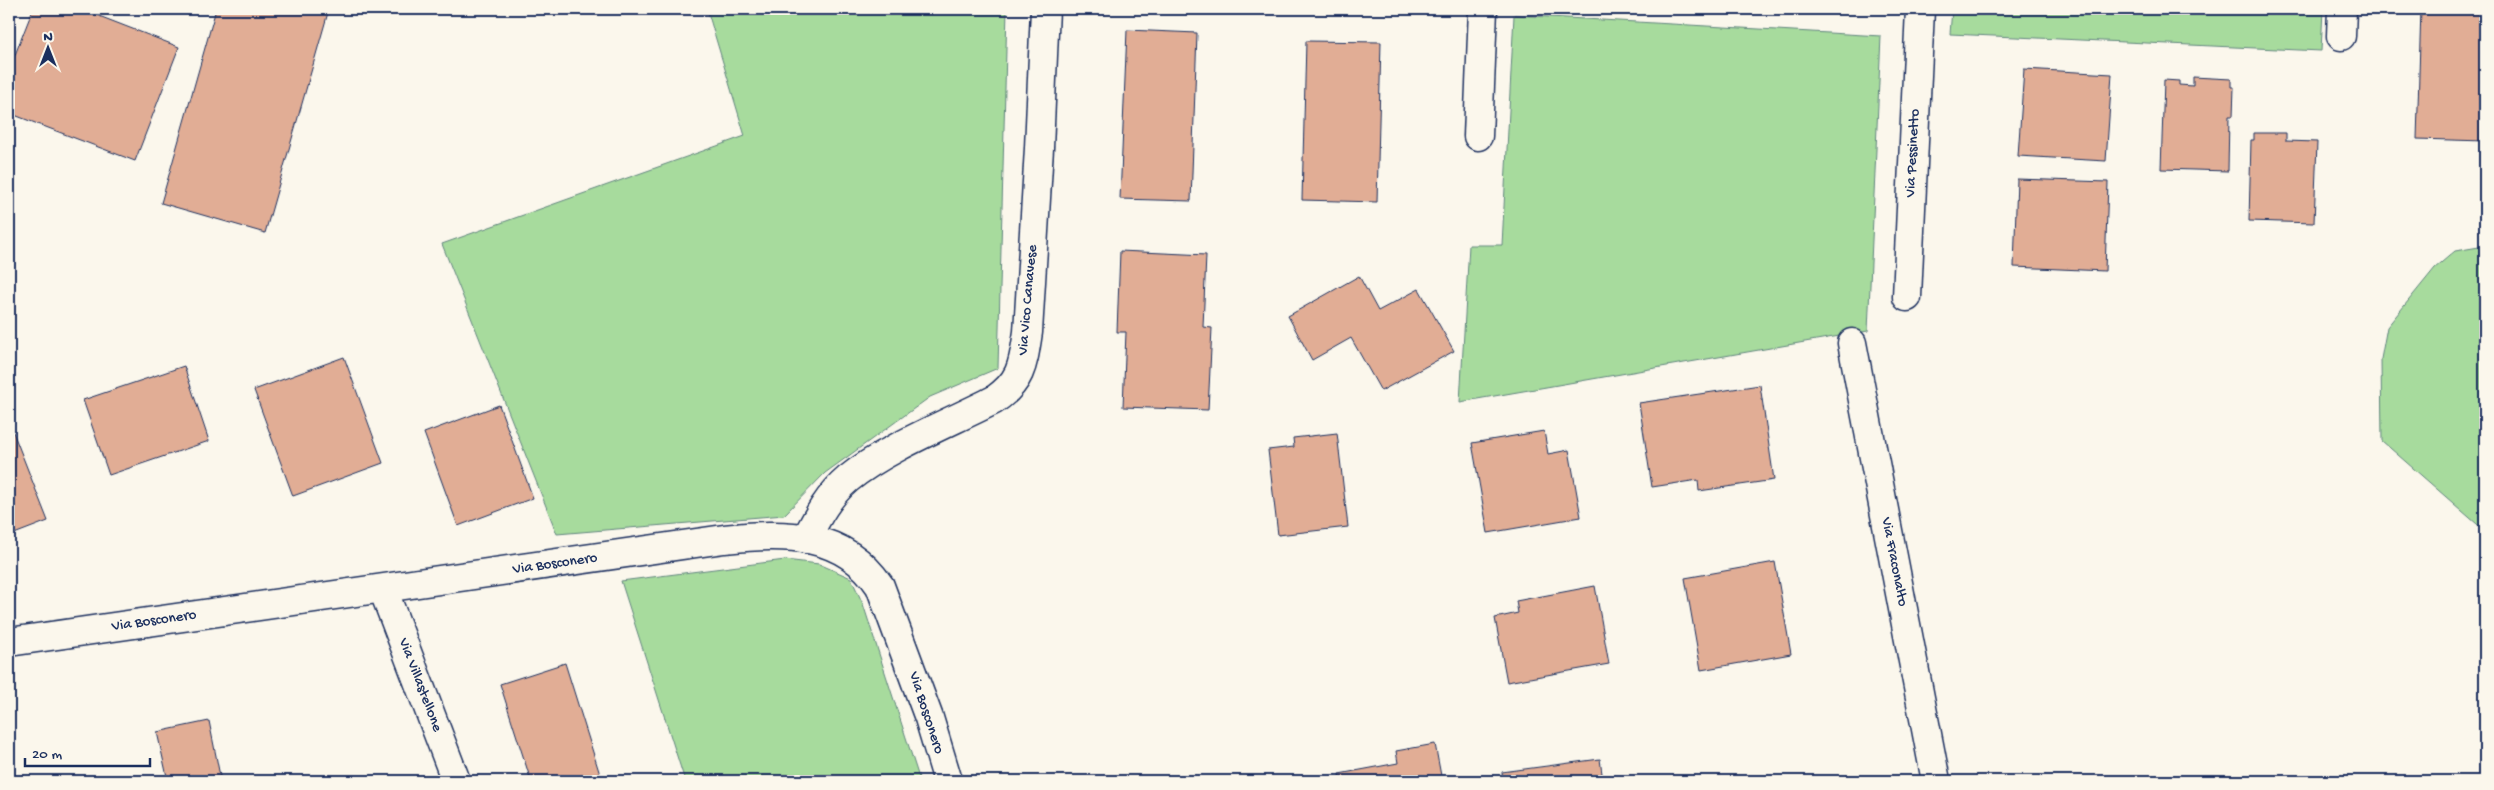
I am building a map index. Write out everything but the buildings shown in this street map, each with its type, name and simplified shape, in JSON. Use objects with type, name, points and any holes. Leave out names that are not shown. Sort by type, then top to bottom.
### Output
[{"type":"street","name":"Via Vico Canavese","points":[[806,538],[831,498],[848,480],[872,462],[994,400],[1010,389],[1019,374],[1024,360],[1028,332],[1045,9]]},
{"type":"street","points":[[1478,136],[1482,9]]},
{"type":"street","name":"Via Pessinetto","points":[[1907,297],[1920,9]]},
{"type":"street","points":[[2341,36],[2342,9]]},
{"type":"street","name":"Via Fraconalto","points":[[1852,343],[1936,781]]},
{"type":"street","name":"Via Bosconero","points":[[9,642],[724,539],[756,536],[806,538],[848,552],[870,571],[880,586],[929,718],[948,781]]},
{"type":"street","name":"Via Villastellone","points":[[383,589],[456,781]]},
{"type":"green space","points":[[707,9],[1007,9],[998,368],[930,397],[825,473],[784,515],[557,534],[442,244],[745,136]]},
{"type":"green space","points":[[1952,9],[2323,9],[2321,51],[1950,34]]},
{"type":"green space","points":[[1514,15],[1881,36],[1868,331],[1460,402],[1469,245],[1502,245]]},
{"type":"green space","points":[[2485,246],[2485,531],[2382,441],[2381,359],[2387,327],[2435,268],[2455,251]]},
{"type":"green space","points":[[785,560],[819,564],[851,578],[863,604],[920,781],[685,781],[621,581]]}]
